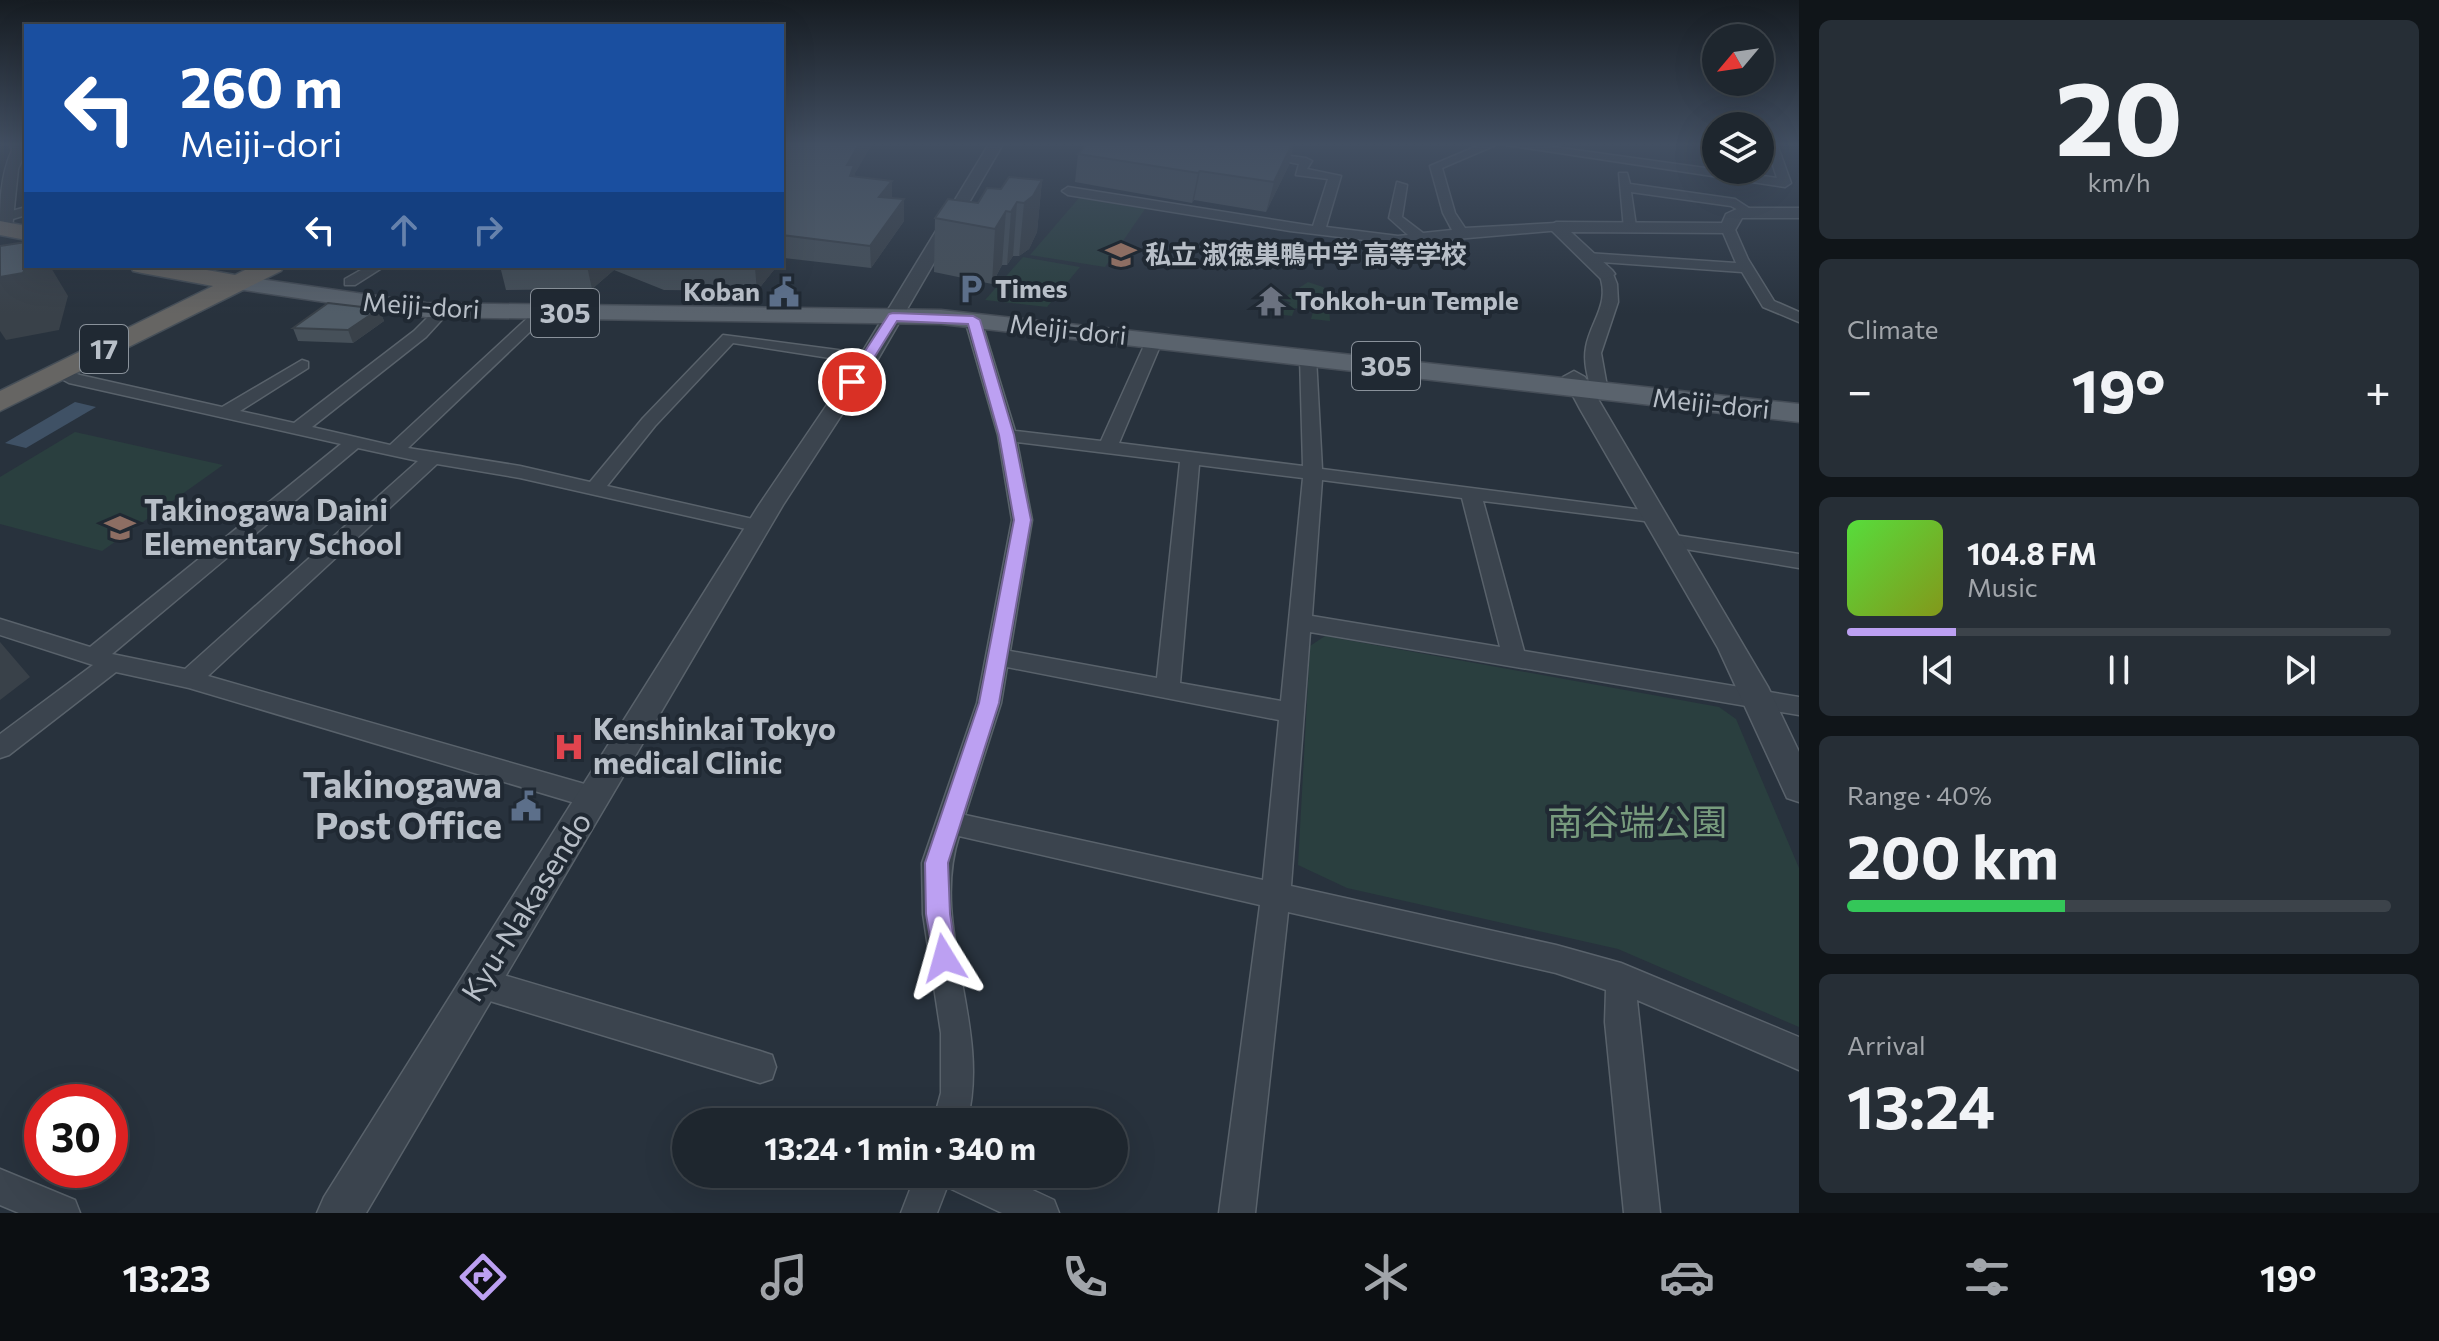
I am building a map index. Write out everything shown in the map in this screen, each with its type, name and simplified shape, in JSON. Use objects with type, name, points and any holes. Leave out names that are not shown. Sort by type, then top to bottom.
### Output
[{"type":"highway","points":[[7,230],[24,244]]},
{"type":"highway","points":[[162,268],[232,275]]},
{"type":"highway","name":"17","points":[[0,402],[232,275]]},
{"type":"highway","name":"17","points":[[0,376],[232,275]]},
{"type":"main road","name":"Meiji-dori","points":[[232,275],[420,300],[547,308]]},
{"type":"main road","name":"Meiji-dori","points":[[232,275],[346,300],[443,310],[973,310],[1799,413]]},
{"type":"main road","name":"Meiji-dori","points":[[896,312],[1308,357],[1799,404]]},
{"type":"street","points":[[7,230],[9,201]]},
{"type":"street","name":"Kyu-Nakasendo","points":[[340,1213],[759,526],[868,359],[962,201]]},
{"type":"street","points":[[1128,201],[1318,231],[1398,240],[1556,227],[1728,228]]},
{"type":"street","points":[[1318,231],[1327,201]]},
{"type":"street","points":[[1398,201],[1395,218],[1421,238]]},
{"type":"street","points":[[1446,201],[1461,233]]},
{"type":"street","points":[[1626,201],[1629,226]]},
{"type":"street","points":[[1719,201],[1735,203],[1749,212]]},
{"type":"street","points":[[1799,213],[1749,212],[1732,217],[1728,228],[1768,304],[1799,317]]},
{"type":"street","points":[[7,230],[24,213]]},
{"type":"street","points":[[1556,227],[1606,274],[1612,307],[1595,344],[1588,385],[1652,516],[1760,698],[1799,788]]},
{"type":"street","points":[[1587,257],[1748,268]]},
{"type":"street","points":[[350,282],[374,268]]},
{"type":"street","points":[[394,451],[547,308]]},
{"type":"street","points":[[298,429],[420,334],[443,310]]},
{"type":"street","points":[[954,1108],[958,1093],[957,1033],[938,914],[936,863],[989,703],[1022,520],[1007,435],[973,320]]},
{"type":"street","points":[[595,488],[649,422],[729,338],[868,359]]},
{"type":"street","points":[[1108,447],[1155,339]]},
{"type":"street","points":[[1237,1213],[1276,896],[1313,472],[1308,357]]},
{"type":"street","points":[[226,412],[302,365]]},
{"type":"street","points":[[57,372],[74,379],[394,451],[595,488],[650,504],[759,526]]},
{"type":"street","points":[[1007,435],[1652,516]]},
{"type":"street","points":[[0,748],[355,442]]},
{"type":"street","points":[[189,679],[433,457]]},
{"type":"street","points":[[1168,689],[1190,457]]},
{"type":"street","points":[[1471,494],[1514,657]]},
{"type":"street","points":[[1668,540],[1799,561]]},
{"type":"street","points":[[1300,622],[1799,706]]},
{"type":"street","points":[[0,627],[102,660],[189,679],[595,798]]},
{"type":"street","points":[[997,657],[1293,713]]},
{"type":"street","points":[[951,823],[1556,959],[1664,994],[1799,1054]]},
{"type":"street","points":[[1621,978],[1621,1022],[1642,1213]]},
{"type":"street","points":[[480,983],[760,1067]]},
{"type":"street","points":[[0,1187],[62,1213]]},
{"type":"street","points":[[919,1213],[929,1188]]},
{"type":"street","points":[[988,1188],[1041,1213]]},
{"type":"green space","points":[[1077,201],[1145,209],[1105,267],[1030,255]]},
{"type":"green space","points":[[1023,257],[1080,267],[1047,307],[985,300]]},
{"type":"green space","points":[[1308,282],[1328,292],[1330,321],[1311,319],[1313,312],[1295,308],[1292,316],[1275,314],[1291,303],[1282,299]]},
{"type":"green space","points":[[75,432],[223,465],[102,551],[0,524],[0,477]]},
{"type":"green space","name":"南谷端公園","points":[[1325,636],[1719,707],[1736,719],[1799,868],[1799,1027],[1618,949],[1347,888],[1298,865],[1310,646]]},
{"type":"water","points":[[75,402],[96,407],[26,448],[5,443]]},
{"type":"building","points":[[784,201],[903,201],[870,246],[784,235]]},
{"type":"building","points":[[947,201],[1027,201],[1017,202],[1011,212],[1006,211],[995,229],[935,218]]},
{"type":"building","points":[[24,242],[23,273],[0,277],[0,246]]},
{"type":"building","points":[[328,303],[379,309],[348,330],[293,328]]},
{"type":"place","name":"私立 淑徳巣鴨中学 高等学校","points":[[1121,255]]},
{"type":"place","name":"Times","points":[[971,289]]},
{"type":"place","name":"Koban","points":[[784,292]]},
{"type":"place","name":"Tohkoh-un Temple","points":[[1271,301]]},
{"type":"place","name":"Takinogawa Daini Elementary School","points":[[120,528]]},
{"type":"place","name":"Kenshinkai Tokyo medical Clinic","points":[[569,747]]},
{"type":"place","name":"Takinogawa Post Office","points":[[526,806]]},
{"type":"route","points":[[852,382],[893,317],[973,320],[1007,435],[1016,479],[1022,520],[989,703],[936,863],[944,958]]}]
